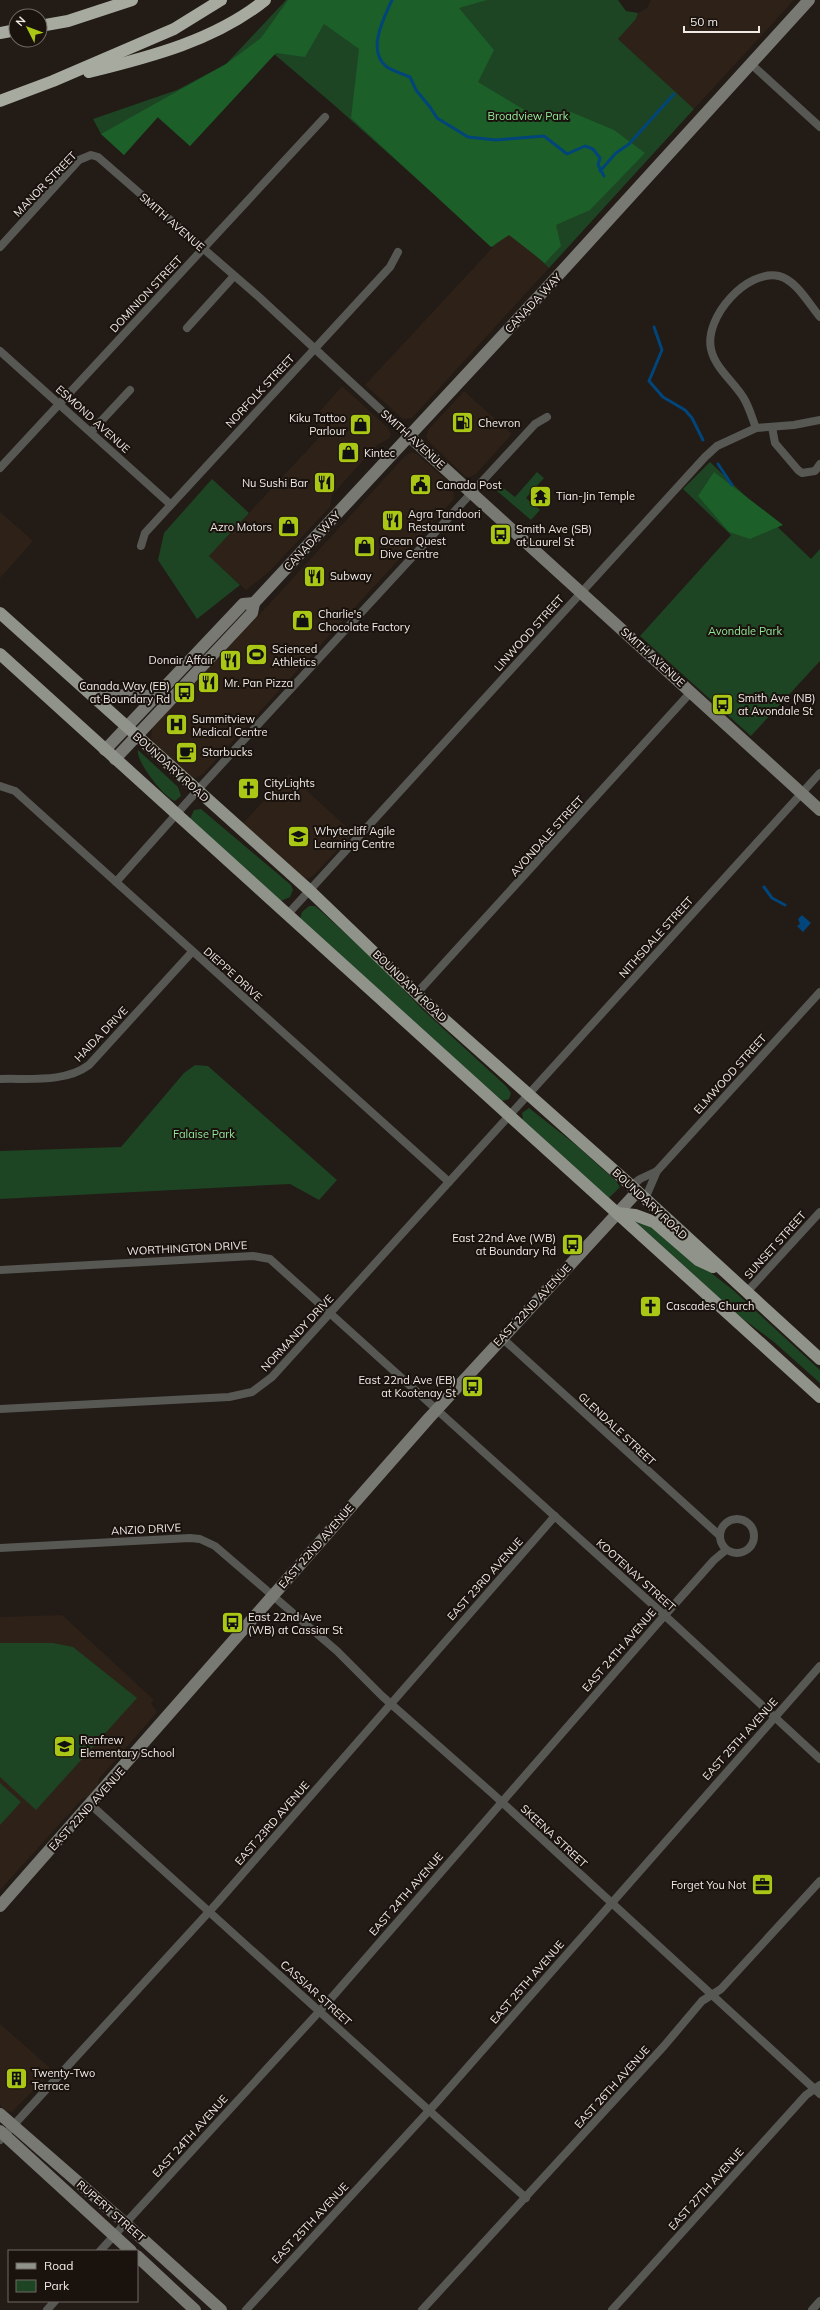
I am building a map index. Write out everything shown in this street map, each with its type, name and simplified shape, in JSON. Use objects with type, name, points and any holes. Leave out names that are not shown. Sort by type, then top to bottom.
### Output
[{"type":"highway","points":[[48,25],[68,21],[132,0]]},
{"type":"highway","points":[[0,101],[53,81],[174,29],[221,0]]},
{"type":"highway","points":[[53,81],[114,66],[195,40],[244,16],[265,0]]},
{"type":"main road","name":"BOUNDARY ROAD","points":[[0,613],[309,890],[527,1096],[638,1192],[746,1293],[820,1359]]},
{"type":"main road","points":[[0,654],[286,915],[817,1393]]},
{"type":"main road","points":[[617,1213],[635,1216],[654,1222],[698,1260],[721,1270]]},
{"type":"street","name":"CANADA WAY","points":[[115,759],[252,613],[254,603],[808,0]]},
{"type":"street","points":[[750,63],[820,127]]},
{"type":"street","name":"DOMINION STREET","points":[[0,468],[325,118]]},
{"type":"street","name":"SMITH AVENUE","points":[[91,155],[98,157],[203,248],[820,810]]},
{"type":"street","name":"MANOR STREET","points":[[0,247],[79,160],[91,155]]},
{"type":"street","name":"NORFOLK STREET","points":[[141,546],[145,533],[170,504],[390,267],[398,252]]},
{"type":"street","points":[[756,428],[743,398],[715,361],[711,349],[710,337],[714,322],[722,308],[733,295],[759,278],[771,275],[781,277],[790,282],[820,317]]},
{"type":"street","points":[[187,328],[234,276]]},
{"type":"street","name":"ESMOND AVENUE","points":[[0,351],[170,504]]},
{"type":"street","points":[[91,432],[130,390]]},
{"type":"street","points":[[116,882],[535,424],[547,417]]},
{"type":"street","name":"LINWOOD STREET","points":[[286,915],[705,457],[717,446],[756,428],[820,420]]},
{"type":"street","points":[[772,427],[775,443],[798,470],[802,473],[815,471],[820,464]]},
{"type":"street","name":"CANADA WAY","points":[[105,750],[154,696],[243,604],[254,603]]},
{"type":"street","points":[[87,691],[107,695],[154,696]]},
{"type":"street","name":"AVONDALE STREET","points":[[417,993],[691,692]]},
{"type":"street","name":"NITHSDALE STREET","points":[[509,1116],[820,773]]},
{"type":"street","name":"DIEPPE DRIVE","points":[[0,786],[15,791],[449,1182]]},
{"type":"street","name":"HAIDA DRIVE","points":[[0,1079],[65,1076],[78,1073],[89,1065],[192,952]]},
{"type":"street","name":"ELMWOOD STREET","points":[[638,1192],[820,992]]},
{"type":"street","name":"NORMANDY DRIVE","points":[[0,1409],[229,1397],[252,1392],[272,1377],[509,1116]]},
{"type":"street","name":"ELMWOOD STREET","points":[[638,1192],[640,1179],[657,1171]]},
{"type":"street","name":"EAST 22ND AVENUE","points":[[0,1906],[91,1805],[436,1409],[638,1192]]},
{"type":"street","name":"SUNSET STREET","points":[[746,1293],[820,1212]]},
{"type":"street","name":"WORTHINGTON DRIVE","points":[[0,1270],[254,1256],[270,1259],[436,1409]]},
{"type":"street","name":"GLENDALE STREET","points":[[502,1338],[719,1535]]},
{"type":"street","name":"KOOTENAY STREET","points":[[436,1409],[775,1716],[820,1759]]},
{"type":"street","name":"EAST 23RD AVENUE","points":[[1,2135],[13,2125],[209,1911],[555,1516]]},
{"type":"street","points":[[741,1519],[752,1525],[756,1538],[749,1548],[732,1552],[726,1550],[719,1540],[719,1535],[720,1528],[729,1521],[741,1519]]},
{"type":"street","name":"ANZIO DRIVE","points":[[0,1548],[200,1539],[215,1546],[273,1596]]},
{"type":"street","name":"EAST 24TH AVENUE","points":[[101,2250],[319,2011],[664,1615],[714,1560],[726,1550]]},
{"type":"street","name":"SKEENA STREET","points":[[273,1596],[337,1651],[390,1703],[818,2089]]},
{"type":"street","name":"EAST 25TH AVENUE","points":[[246,2310],[429,2111],[610,1903],[820,1666]]},
{"type":"street","name":"CASSIAR STREET","points":[[91,1805],[526,2198]]},
{"type":"street","name":"EAST 26TH AVENUE","points":[[422,2310],[526,2198],[702,2001],[721,1989],[820,1880]]},
{"type":"street","name":"EAST 27TH AVENUE","points":[[612,2310],[804,2096],[818,2089]]},
{"type":"street","name":"RUPERT STREET","points":[[0,2114],[125,2223],[220,2310]]},
{"type":"street","name":"RUPERT STREET","points":[[1,2135],[130,2250]]},
{"type":"street","name":"RUPERT STREET","points":[[138,2257],[195,2310]]},
{"type":"street","points":[[812,2310],[820,2301]]},
{"type":"street","points":[[47,2310],[54,2302]]},
{"type":"shaded area","points":[[651,0],[794,0],[694,109],[618,39],[636,19],[638,13],[647,8]]},
{"type":"shaded area","points":[[508,231],[549,268],[412,418],[403,419],[365,385]]},
{"type":"shaded area","points":[[342,386],[387,427],[391,434],[390,438],[377,445],[332,495],[330,507],[269,572],[246,590],[209,556],[325,431],[313,419]]},
{"type":"shaded area","points":[[464,391],[512,434],[476,474],[470,477],[466,477],[429,442],[426,437],[428,430]]},
{"type":"shaded area","points":[[412,452],[417,454],[453,487],[454,499],[203,774],[195,778],[189,775],[154,743],[151,738],[152,728],[271,602],[406,455]]},
{"type":"shaded area","points":[[0,512],[33,541],[0,578]]},
{"type":"shaded area","points":[[289,774],[353,833],[314,875],[308,879],[303,878],[243,823]]},
{"type":"shaded area","name":"Renfrew Elementary School","points":[[62,1615],[154,1700],[151,1703],[157,1712],[99,1779],[98,1785],[88,1797],[82,1799],[0,1890],[0,1617]]},
{"type":"shaded area","name":"Twenty-Two Terrace","points":[[0,2024],[49,2067],[51,2072],[12,2112],[6,2111],[0,2105]]},
{"type":"green space","name":"Broadview Park","points":[[286,0],[618,0],[626,11],[638,13],[636,19],[618,39],[694,109],[549,268],[508,231],[493,247],[334,105],[274,54],[190,146],[157,117],[124,155],[101,134],[93,119],[177,90],[226,64]]},
{"type":"green space","name":"Broadview Park","points":[[288,0],[487,0],[459,8],[494,50],[478,82],[528,112],[571,112],[614,130],[645,153],[590,210],[556,225],[561,246],[545,263],[509,235],[491,247],[351,118],[359,49],[324,24],[305,57],[276,53],[190,146],[158,117],[124,155],[101,134],[226,64],[261,38]]},
{"type":"green space","name":"Avondale Park","points":[[710,462],[811,559],[820,549],[820,661],[751,736],[640,636],[731,535],[683,489]]},
{"type":"green space","points":[[537,472],[544,478],[526,498],[540,510],[531,520],[497,491],[501,486],[515,497]]},
{"type":"green space","points":[[714,472],[783,525],[750,539],[729,532],[698,496]]},
{"type":"green space","points":[[212,479],[249,513],[209,556],[240,585],[197,619],[158,560],[164,533]]},
{"type":"green space","points":[[138,750],[178,787],[181,796],[175,801],[164,793],[145,770],[138,755]]},
{"type":"green space","points":[[201,809],[291,885],[293,890],[290,897],[281,901],[190,819],[194,810]]},
{"type":"green space","points":[[309,906],[315,906],[322,912],[383,968],[423,1010],[506,1086],[511,1093],[509,1099],[502,1101],[300,919],[302,912]]},
{"type":"green space","name":"Falaise Park","points":[[195,1065],[208,1066],[337,1180],[319,1200],[290,1184],[0,1199],[0,1151],[121,1147],[184,1073]]},
{"type":"green space","points":[[529,1108],[576,1145],[616,1181],[620,1187],[609,1198],[523,1120],[522,1113]]},
{"type":"green space","points":[[635,1221],[650,1225],[733,1290],[820,1370],[820,1383],[774,1342],[739,1316]]},
{"type":"green space","points":[[0,1643],[53,1643],[73,1647],[137,1698],[36,1810],[0,1777]]},
{"type":"green space","points":[[0,1783],[21,1802],[0,1825]]},
{"type":"water","points":[[802,915],[811,923],[803,932],[797,926],[800,924],[798,919]]},
{"type":"waterway","points":[[392,0],[381,25],[377,44],[381,60],[387,67],[410,77],[416,90],[437,118],[468,137],[496,140],[544,136],[567,154],[585,146],[593,149],[600,158],[598,165],[604,176]]},
{"type":"waterway","points":[[600,171],[616,153],[629,144],[674,94]]},
{"type":"waterway","points":[[654,327],[662,350],[649,381],[663,397],[685,410],[692,418],[703,440]]},
{"type":"waterway","points":[[718,464],[732,485]]},
{"type":"waterway","points":[[764,887],[772,898],[785,905]]},
{"type":"place","name":"Chevron","points":[[463,423]]},
{"type":"place","name":"Kiku Tattoo Parlour","points":[[361,424]]},
{"type":"place","name":"Kintec","points":[[349,453]]},
{"type":"place","name":"Nu Sushi Bar","points":[[324,483]]},
{"type":"place","name":"Canada Post","points":[[420,485]]},
{"type":"place","name":"Tian-Jin Temple","points":[[540,496]]},
{"type":"place","name":"Agra Tandoori Restaurant","points":[[392,520]]},
{"type":"place","name":"Azro Motors","points":[[288,527]]},
{"type":"place","name":"Smith Ave (SB) at Laurel St","points":[[501,535]]},
{"type":"place","name":"Ocean Quest Dive Centre","points":[[365,547]]},
{"type":"place","name":"Subway","points":[[315,576]]},
{"type":"place","name":"Charlie's Chocolate Factory","points":[[302,620]]},
{"type":"place","name":"Scienced Athletics","points":[[256,655]]},
{"type":"place","name":"Donair Affair","points":[[230,660]]},
{"type":"place","name":"Mr. Pan Pizza","points":[[208,683]]},
{"type":"place","name":"Canada Way (EB) at Boundary Rd","points":[[185,692]]},
{"type":"place","name":"Smith Ave (NB) at Avondale St","points":[[722,704]]},
{"type":"place","name":"Summitview Medical Centre","points":[[176,725]]},
{"type":"place","name":"Starbucks","points":[[186,752]]},
{"type":"place","name":"CityLights Church","points":[[249,789]]},
{"type":"place","name":"Whytecliff Agile Learning Centre","points":[[298,837]]},
{"type":"place","name":"East 22nd Ave (WB) at Boundary Rd","points":[[572,1244]]},
{"type":"place","name":"Cascades Church","points":[[650,1306]]},
{"type":"place","name":"East 22nd Ave (EB) at Kootenay St","points":[[472,1386]]},
{"type":"place","name":"East 22nd Ave (WB) at Cassiar St","points":[[233,1623]]},
{"type":"place","name":"Renfrew Elementary School","points":[[64,1746]]},
{"type":"place","name":"Forget You Not","points":[[762,1885]]},
{"type":"place","name":"Twenty-Two Terrace","points":[[16,2079]]}]
